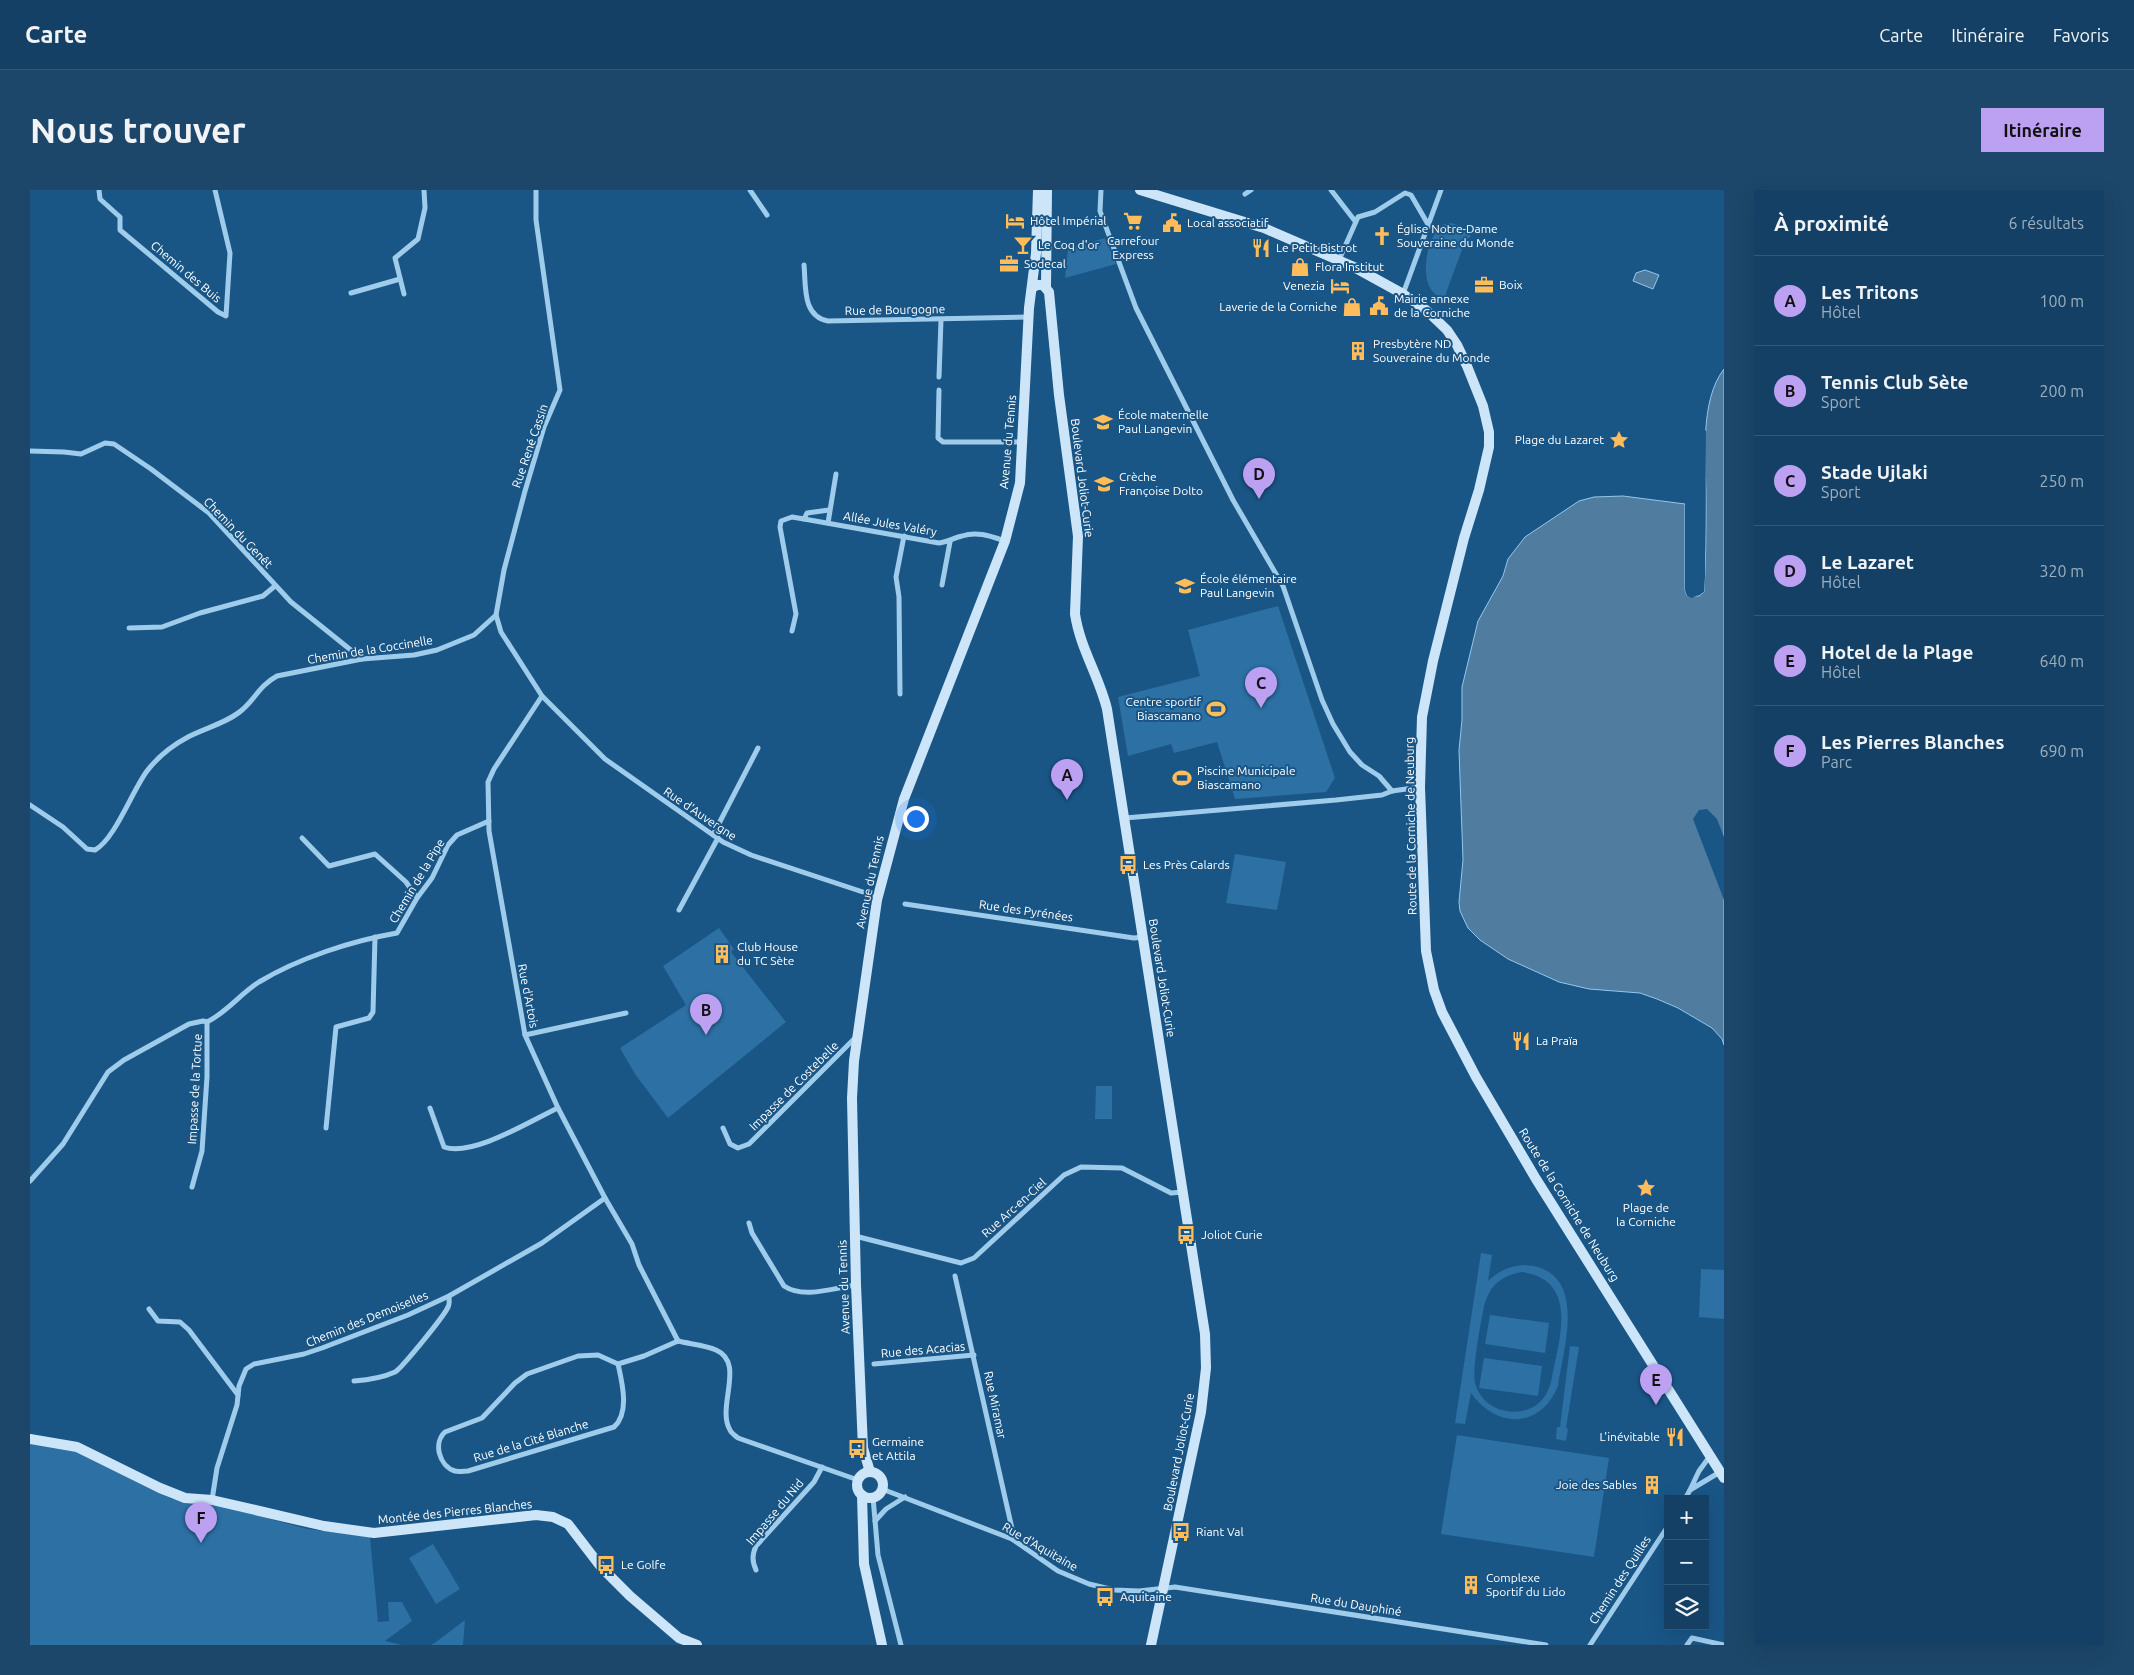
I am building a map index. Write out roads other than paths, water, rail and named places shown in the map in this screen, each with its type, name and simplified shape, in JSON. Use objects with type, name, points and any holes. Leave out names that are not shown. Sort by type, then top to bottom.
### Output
[{"type":"street","name":"Chemin des Buis","points":[[99,190],[100,199],[120,217],[120,230],[210,306],[226,316],[230,253],[215,190]]},
{"type":"street","points":[[404,294],[395,258],[418,239],[425,208],[424,190]]},
{"type":"street","name":"Rue René Cassin","points":[[496,615],[504,570],[525,491],[544,427],[560,390],[536,220],[536,190]]},
{"type":"street","points":[[750,190],[767,216]]},
{"type":"street","points":[[1038,190],[1037,237],[1030,294],[1040,301],[1049,292],[1046,287],[1047,190]]},
{"type":"street","points":[[1101,190],[1100,211],[1136,308],[1233,500],[1283,586],[1322,700],[1333,724],[1350,752],[1362,765],[1379,776],[1392,791]]},
{"type":"street","name":"Route de la Corniche de Neuburg","points":[[1140,190],[1264,228],[1375,277],[1426,310],[1447,330],[1457,345],[1483,406],[1489,432],[1489,447],[1427,687],[1422,718],[1420,786],[1426,951],[1434,990],[1442,1012],[1476,1077],[1536,1179],[1722,1475]]},
{"type":"street","points":[[1245,194],[1251,190]]},
{"type":"street","points":[[1331,190],[1355,221]]},
{"type":"street","points":[[1403,294],[1441,190]]},
{"type":"street","points":[[1339,260],[1358,217],[1375,212],[1405,193],[1411,195],[1429,226]]},
{"type":"street","name":"Rue de Bourgogne","points":[[804,265],[808,307],[819,320],[941,320],[1030,317]]},
{"type":"street","points":[[351,293],[400,279]]},
{"type":"street","points":[[1032,288],[1040,285],[1046,287]]},
{"type":"street","name":"Boulevard Joliot-Curie","points":[[1040,301],[1052,315],[1060,404],[1078,536],[1076,618],[1086,654],[1104,696],[1125,818],[1205,1334],[1206,1368],[1202,1412],[1151,1645]]},
{"type":"street","name":"Avenue du Tennis","points":[[870,1472],[863,1448],[856,1284],[852,1098],[854,1061],[878,897],[904,799],[1005,541],[1020,483],[1030,317],[1040,301]]},
{"type":"street","points":[[939,377],[941,320]]},
{"type":"street","points":[[939,390],[938,438],[942,442],[1022,442]]},
{"type":"street","name":"Chemin du Genêt","points":[[30,451],[81,454],[105,443],[114,444],[151,468],[209,513],[275,586],[362,659]]},
{"type":"street","name":"Allée Jules Valéry","points":[[828,524],[836,474]]},
{"type":"street","name":"Allée Jules Valéry","points":[[804,518],[807,513],[829,510]]},
{"type":"street","name":"Allée Jules Valéry","points":[[792,631],[796,614],[780,527],[781,521],[788,517],[804,518],[828,524],[939,543],[950,542],[964,535],[977,534],[985,534],[1005,541]]},
{"type":"street","points":[[900,694],[899,597],[896,577],[904,536]]},
{"type":"street","points":[[942,585],[950,542]]},
{"type":"street","points":[[129,628],[162,627],[200,613],[264,596],[275,586]]},
{"type":"street","points":[[496,615],[501,632],[542,696]]},
{"type":"street","name":"Chemin de la Coccinelle","points":[[30,805],[63,827],[87,849],[95,850],[100,847],[113,829],[147,771],[175,745],[242,710],[265,682],[277,676],[362,659],[414,655],[437,650],[474,636],[496,615]]},
{"type":"street","name":"Rue d'Auvergne","points":[[542,696],[604,759],[731,847],[751,856],[878,897]]},
{"type":"street","name":"Rue d'Artois","points":[[542,696],[494,769],[488,782],[488,820],[525,1035],[558,1108],[605,1198],[632,1244],[639,1265],[678,1341]]},
{"type":"street","points":[[713,835],[758,748]]},
{"type":"street","points":[[1125,818],[1336,800],[1382,795],[1392,791],[1420,786]]},
{"type":"street","name":"Chemin de la Pipe","points":[[30,1181],[63,1144],[108,1072],[124,1060],[189,1024],[207,1022],[219,1016],[258,983],[308,957],[375,937],[397,933],[417,898],[432,878],[448,845],[457,835],[488,820]]},
{"type":"street","points":[[302,838],[329,866],[375,854],[406,882],[417,898]]},
{"type":"street","points":[[679,910],[718,838]]},
{"type":"street","name":"Rue des Pyrénées","points":[[905,904],[1134,938],[1143,937]]},
{"type":"street","points":[[326,1128],[336,1027],[369,1018],[373,1012],[375,937]]},
{"type":"street","points":[[525,1035],[626,1013]]},
{"type":"street","name":"Impasse de la Tortue","points":[[192,1187],[202,1151],[207,1077],[207,1022]]},
{"type":"street","name":"Impasse de Costebelle","points":[[723,1128],[730,1144],[738,1148],[749,1144],[858,1036]]},
{"type":"street","points":[[430,1108],[444,1147],[454,1150],[483,1144],[558,1108]]},
{"type":"street","name":"Rue Arc-en-Ciel","points":[[855,1236],[961,1263],[974,1258],[1064,1175],[1081,1167],[1122,1168],[1171,1193],[1184,1192]]},
{"type":"street","name":"Chemin des Demoiselles","points":[[212,1500],[217,1468],[242,1375],[246,1368],[254,1364],[304,1354],[322,1348],[408,1315],[450,1296],[542,1243],[605,1198]]},
{"type":"street","points":[[749,1223],[752,1233],[784,1286],[793,1292],[803,1293],[856,1284]]},
{"type":"street","name":"Rue Miramar","points":[[955,1276],[1013,1534],[1012,1539]]},
{"type":"street","points":[[354,1381],[368,1380],[396,1372],[404,1365],[416,1347],[441,1320],[450,1305],[450,1296]]},
{"type":"street","points":[[149,1309],[158,1321],[180,1322],[189,1330],[238,1395]]},
{"type":"street","points":[[618,1364],[644,1356],[678,1341],[716,1350],[726,1357],[730,1366],[726,1415],[730,1430],[738,1438],[858,1480]]},
{"type":"street","name":"Rue de la Cité Blanche","points":[[598,1355],[618,1364],[622,1381],[622,1414],[620,1422],[614,1427],[468,1471],[456,1471],[447,1466],[440,1456],[438,1443],[440,1436],[445,1432],[482,1418],[515,1383],[527,1374],[578,1356],[598,1355]]},
{"type":"street","name":"Rue des Acacias","points":[[874,1364],[974,1355]]},
{"type":"street","name":"Montée des Pierres Blanches","points":[[30,1439],[77,1446],[185,1498],[212,1500],[324,1526],[374,1533],[536,1516],[553,1517],[568,1524],[601,1567],[657,1621],[679,1638],[696,1645]]},
{"type":"street","points":[[1687,1495],[1699,1471],[1710,1455]]},
{"type":"street","name":"Impasse du Nid","points":[[756,1570],[752,1562],[752,1554],[756,1546],[814,1482],[822,1467]]},
{"type":"street","points":[[882,1645],[864,1564],[862,1495],[858,1488],[858,1480],[861,1476],[870,1472],[879,1476],[882,1482],[882,1489],[874,1497],[878,1555],[901,1645]]},
{"type":"street","points":[[1690,1490],[1722,1475]]},
{"type":"street","name":"Rue d'Aquitaine","points":[[882,1489],[1012,1539],[1058,1571],[1089,1584],[1114,1590],[1139,1591],[1164,1587]]},
{"type":"street","points":[[862,1495],[874,1497]]},
{"type":"street","points":[[876,1521],[886,1509],[905,1498]]},
{"type":"street","name":"Chemin des Quilles","points":[[1590,1645],[1664,1532]]},
{"type":"street","name":"Rue du Dauphiné","points":[[1164,1587],[1174,1587],[1546,1645]]},
{"type":"street","points":[[1687,1645],[1692,1638],[1724,1645]]},
{"type":"place","name":"Hôtel Impérial","points":[[1015,221]]},
{"type":"place","name":"Carrefour Express","points":[[1133,221]]},
{"type":"place","name":"Local associatif","points":[[1172,223]]},
{"type":"place","name":"Église Notre-Dame Souveraine du Monde","points":[[1382,236]]},
{"type":"place","name":"Le Coq d'or","points":[[1023,245]]},
{"type":"place","name":"Le Petit Bistrot","points":[[1261,248]]},
{"type":"place","name":"Sodecal","points":[[1009,264]]},
{"type":"place","name":"Flora Institut","points":[[1300,267]]},
{"type":"place","name":"Boix","points":[[1484,285]]},
{"type":"place","name":"Venezia","points":[[1340,286]]},
{"type":"place","name":"Mairie annexe de la Corniche","points":[[1379,306]]},
{"type":"place","name":"Laverie de la Corniche","points":[[1352,307]]},
{"type":"place","name":"Presbytère ND Souveraine du Monde","points":[[1358,351]]},
{"type":"place","name":"École maternelle Paul Langevin","points":[[1103,422]]},
{"type":"place","name":"Plage du Lazaret","points":[[1619,440]]},
{"type":"place","name":"Crèche Françoise Dolto","points":[[1104,484]]},
{"type":"place","name":"Le Lazaret","points":[[1259,499]]},
{"type":"place","name":"École élémentaire Paul Langevin","points":[[1185,586]]},
{"type":"place","name":"Stade Ujlaki","points":[[1261,708]]},
{"type":"place","name":"Centre sportif Biascamano","points":[[1216,709]]},
{"type":"place","name":"Piscine Municipale Biascamano","points":[[1182,778]]},
{"type":"place","name":"Les Tritons","points":[[1067,800]]},
{"type":"place","name":"Les Près Calards","points":[[1128,865]]},
{"type":"place","name":"Club House du TC Sète","points":[[722,954]]},
{"type":"place","name":"Tennis Club Sète","points":[[706,1035]]},
{"type":"place","name":"La Praïa","points":[[1521,1041]]},
{"type":"place","name":"Plage de la Corniche","points":[[1646,1188]]},
{"type":"place","name":"Joliot Curie","points":[[1186,1235]]},
{"type":"place","name":"Hotel de la Plage","points":[[1656,1405]]},
{"type":"place","name":"L'inévitable","points":[[1675,1437]]},
{"type":"place","name":"Germaine et Attila","points":[[857,1449]]},
{"type":"place","name":"Joie des Sables","points":[[1652,1485]]},
{"type":"place","name":"Riant Val","points":[[1181,1532]]},
{"type":"place","name":"Les Pierres Blanches","points":[[201,1543]]},
{"type":"place","name":"Le Golfe","points":[[606,1565]]},
{"type":"place","name":"Complexe Sportif du Lido","points":[[1471,1585]]},
{"type":"place","name":"Aquitaine","points":[[1105,1597]]}]
